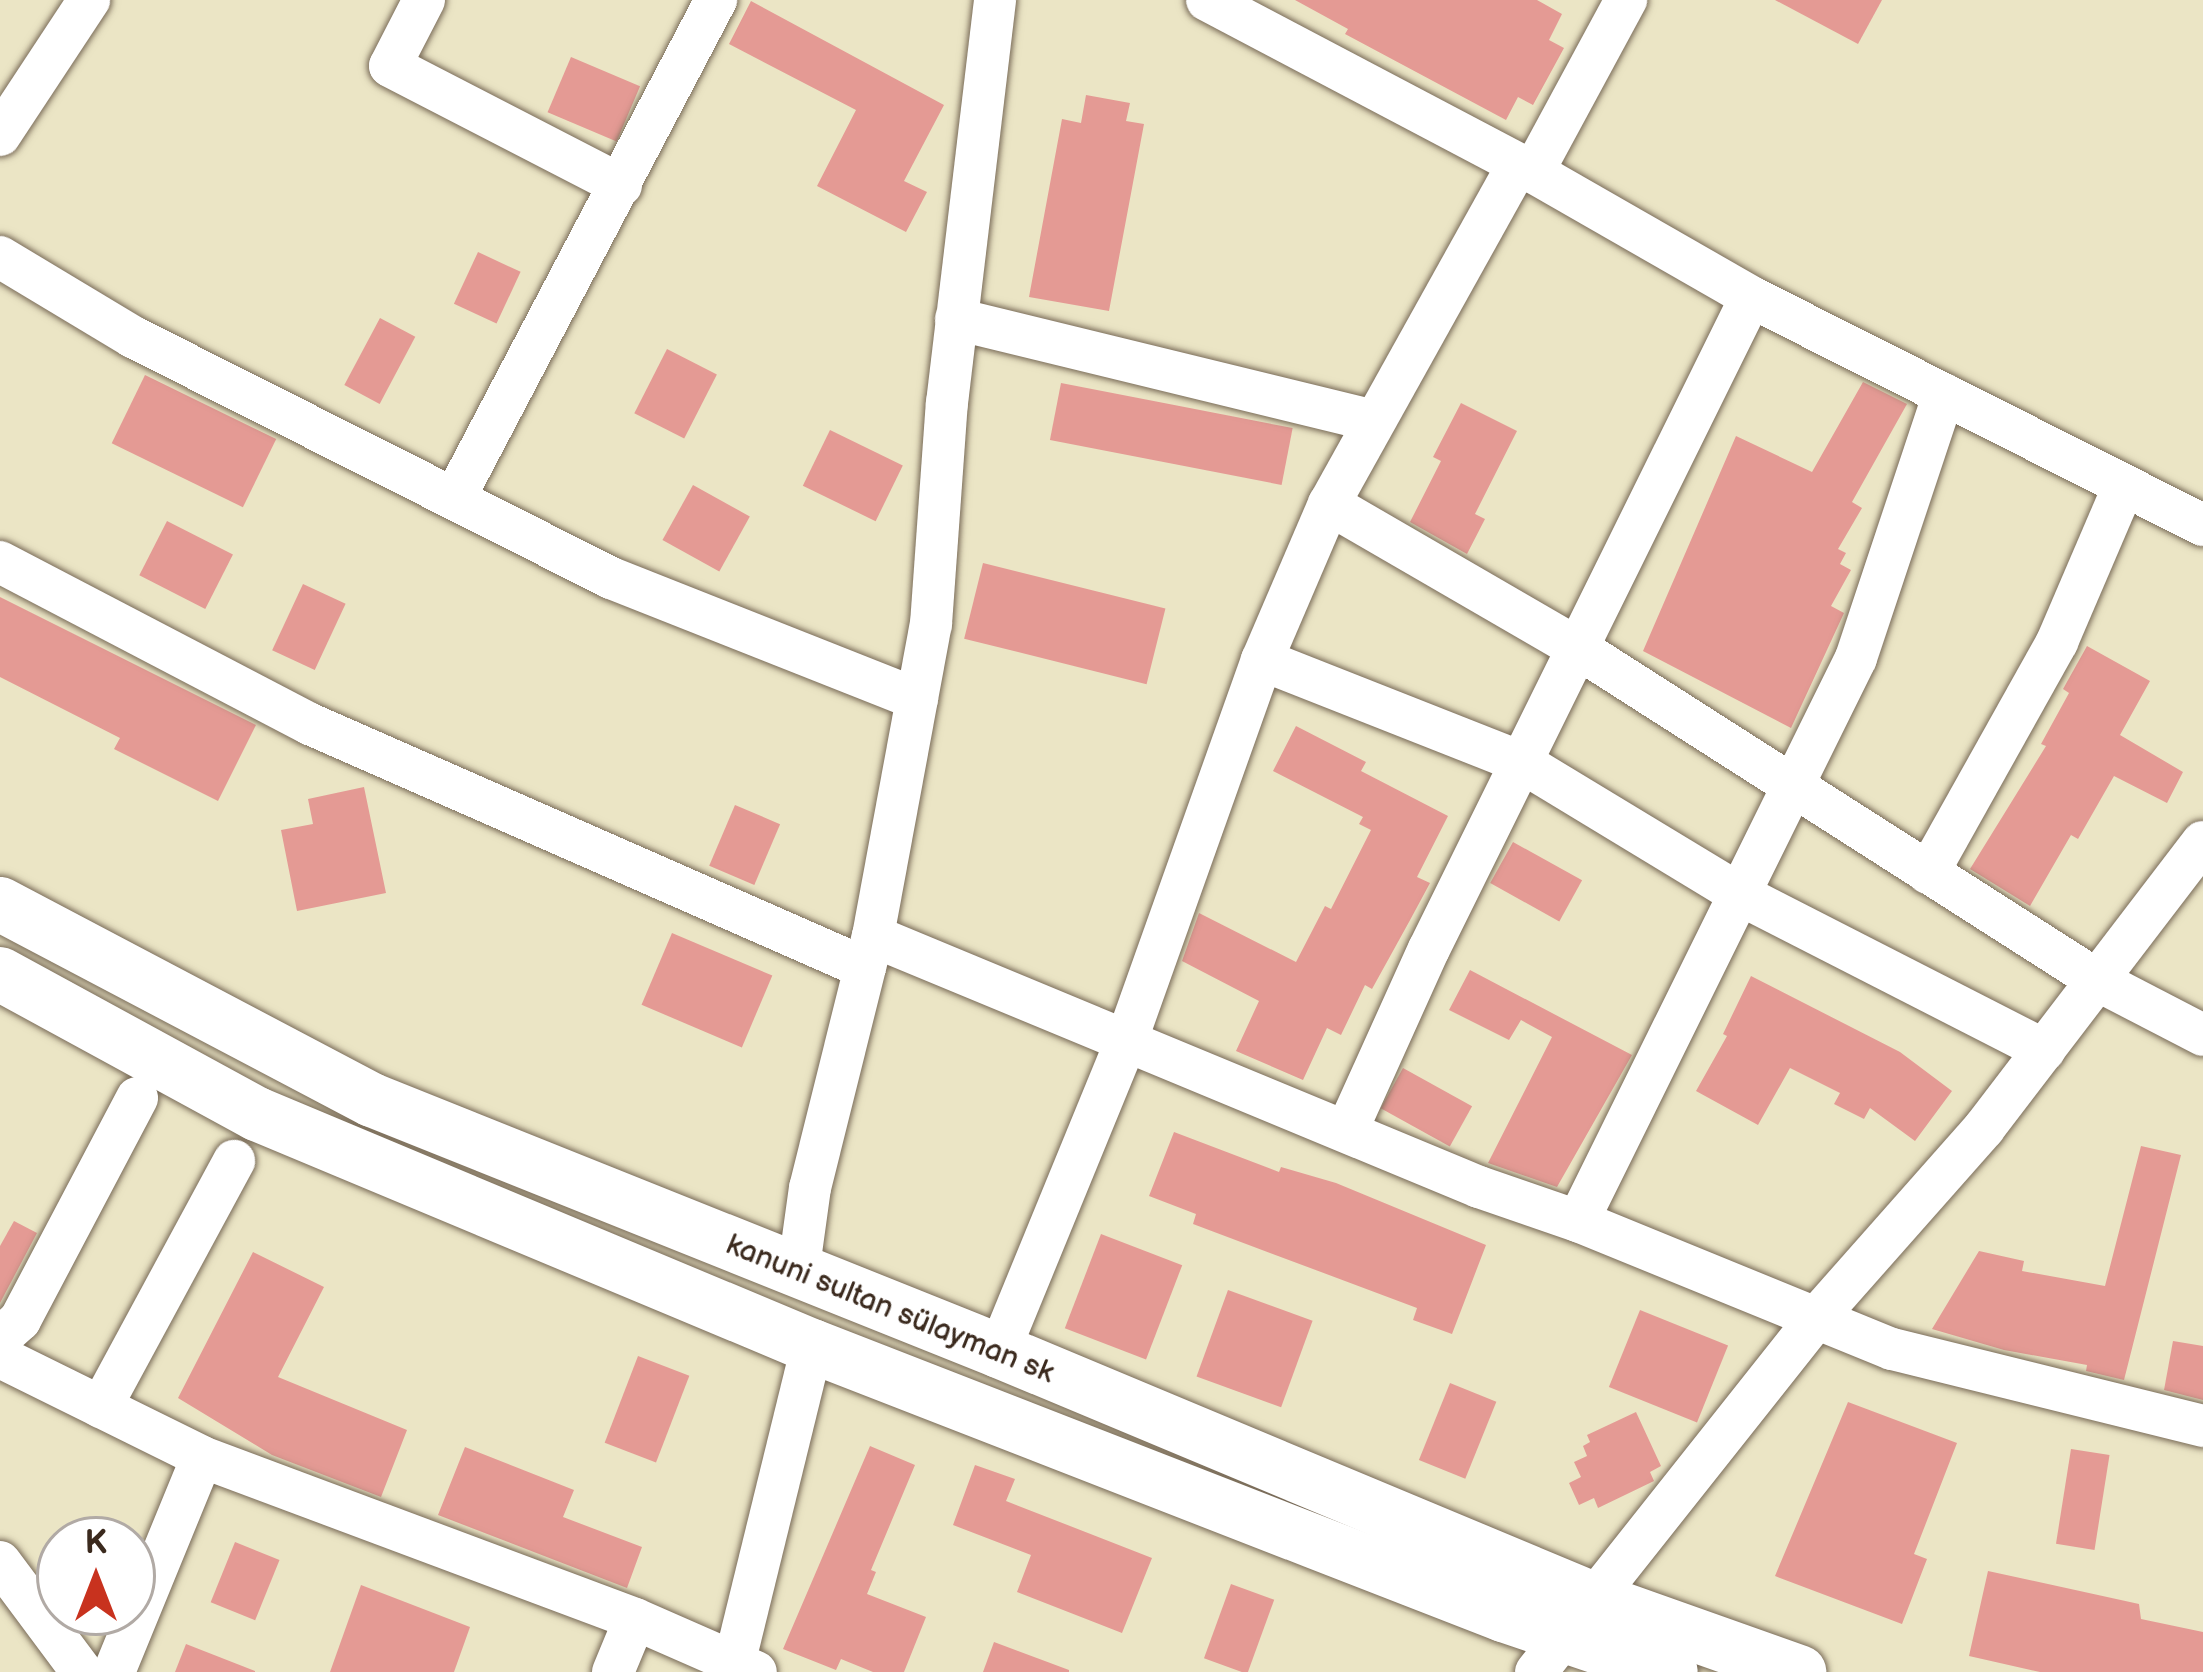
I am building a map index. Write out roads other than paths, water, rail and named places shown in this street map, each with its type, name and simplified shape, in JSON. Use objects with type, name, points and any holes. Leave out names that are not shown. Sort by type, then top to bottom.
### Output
[{"type":"main road","name":"kanuni sultan sülayman sk","points":[[0,904],[372,1100],[999,1351],[1564,1636],[1799,1672]]},
{"type":"main road","points":[[0,974],[257,1114],[812,1346],[1564,1636],[1671,1672]]},
{"type":"street","points":[[0,135],[89,0]]},
{"type":"street","points":[[424,0],[390,66],[621,185]]},
{"type":"street","points":[[454,499],[716,0]]},
{"type":"street","points":[[798,1274],[809,1188],[869,952],[931,624],[956,319],[995,0]]},
{"type":"street","points":[[1207,0],[1525,169],[1751,297],[2203,526]]},
{"type":"street","points":[[999,1351],[1127,1039],[1262,660],[1329,504],[1626,0]]},
{"type":"street","points":[[0,257],[133,337],[611,578],[917,699]]},
{"type":"street","points":[[1348,1128],[1751,297]]},
{"type":"street","points":[[956,319],[1374,421]]},
{"type":"street","points":[[1578,1221],[1856,658],[1944,394]]},
{"type":"street","points":[[1928,873],[2057,643],[2124,486]]},
{"type":"street","points":[[1329,504],[1579,649],[2097,980],[2203,1035]]},
{"type":"street","points":[[0,562],[310,724],[869,952],[1127,1039],[1348,1128],[1479,1187],[1578,1221],[1892,1349],[2203,1426]]},
{"type":"street","points":[[1262,660],[1522,763],[1738,894],[2044,1050]]},
{"type":"street","points":[[1564,1636],[1817,1317],[1984,1128],[2203,842]]},
{"type":"street","points":[[0,1338],[20,1320],[137,1098]]},
{"type":"street","points":[[101,1407],[234,1160]]},
{"type":"street","points":[[0,1358],[202,1457],[634,1619],[745,1668],[812,1346]]},
{"type":"street","points":[[114,1672],[202,1457]]},
{"type":"street","points":[[0,1562],[82,1672]]},
{"type":"street","points":[[613,1672],[634,1619]]}]
